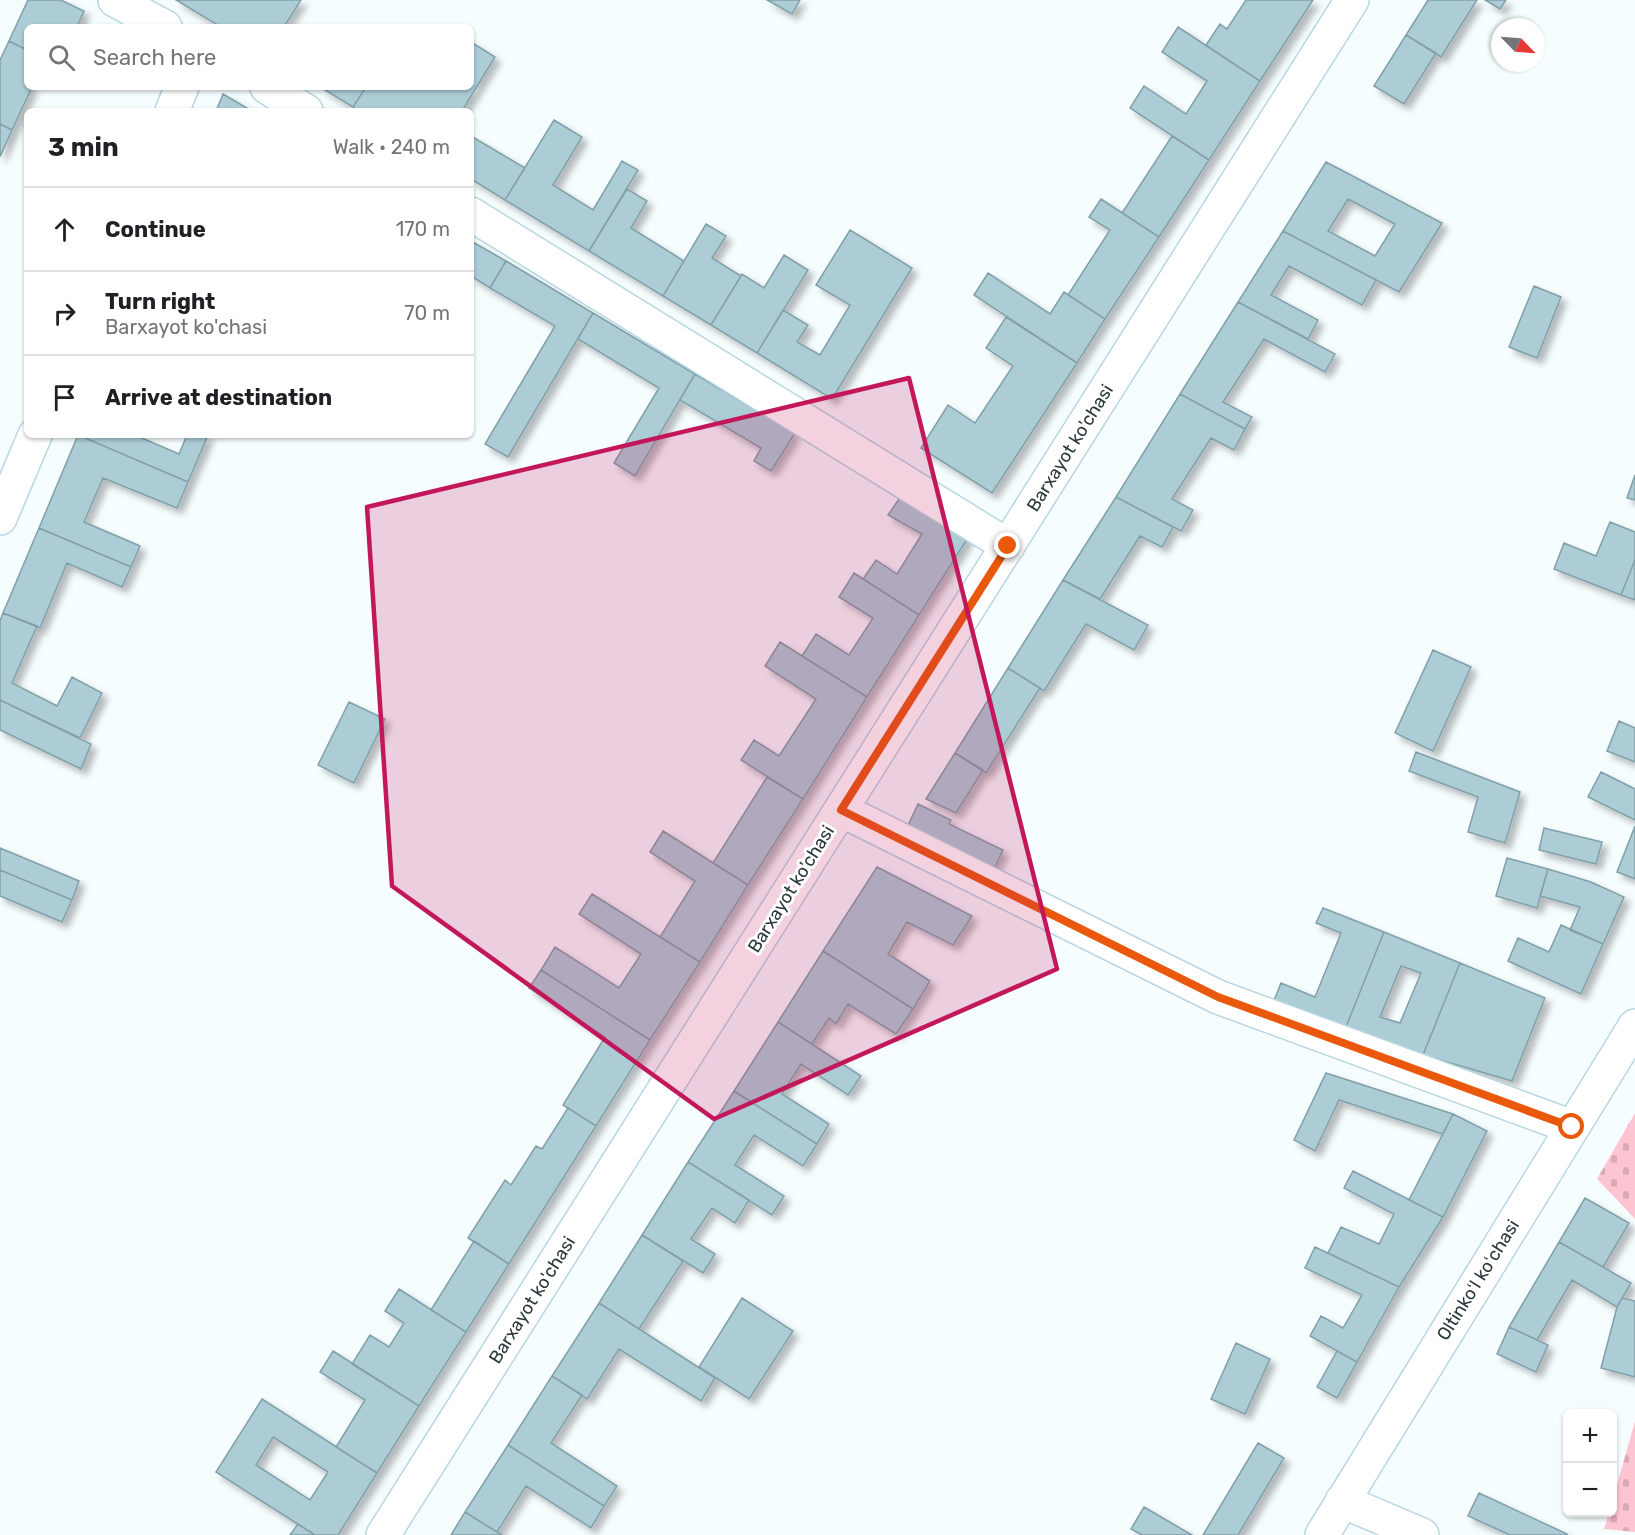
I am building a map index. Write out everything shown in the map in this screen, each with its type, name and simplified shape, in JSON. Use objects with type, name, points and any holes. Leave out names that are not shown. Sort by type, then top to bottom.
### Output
[{"type":"street","points":[[115,0],[159,24]]},
{"type":"street","name":"Barxayot ko'chasi","points":[[383,1535],[1352,0]]},
{"type":"street","points":[[173,108],[181,90]]},
{"type":"street","points":[[272,90],[301,108]]},
{"type":"street","points":[[474,216],[1008,546]]},
{"type":"street","points":[[0,518],[34,438]]},
{"type":"street","points":[[841,810],[1218,997],[1572,1127]]},
{"type":"street","name":"Oltinkoʻl koʻchasi","points":[[1322,1535],[1635,1026]]},
{"type":"street","points":[[1342,1501],[1422,1535]]},
{"type":"highlighted area","points":[[909,378],[1057,969],[714,1119],[392,886],[367,507]]},
{"type":"green space","points":[[1635,1113],[1635,1219],[1597,1179]]},
{"type":"green space","points":[[1635,1421],[1635,1532],[1604,1529],[1608,1517],[1617,1517],[1617,1485]]},
{"type":"building","points":[[28,0],[61,0],[84,11],[78,24],[24,24],[24,48],[9,41]]},
{"type":"building","points":[[176,0],[301,0],[286,24],[216,24]]},
{"type":"building","points":[[767,0],[800,0],[792,14]]},
{"type":"building","points":[[1246,0],[1313,0],[1260,81],[1206,45],[1220,24],[1227,29]]},
{"type":"building","points":[[1428,0],[1477,0],[1441,57],[1406,35]]},
{"type":"building","points":[[1485,0],[1506,0],[1500,9]]},
{"type":"building","points":[[1178,27],[1260,81],[1209,160],[1130,108],[1144,86],[1186,114],[1207,81],[1162,52]]},
{"type":"building","points":[[1406,35],[1436,53],[1404,104],[1374,86]]},
{"type":"building","points":[[9,41],[24,48],[24,90],[31,90],[12,130],[0,124],[0,60]]},
{"type":"building","points":[[474,44],[495,57],[464,108],[353,107],[364,90],[474,90]]},
{"type":"building","points":[[325,90],[364,90],[353,107]]},
{"type":"building","points":[[223,94],[247,108],[217,108]]},
{"type":"building","points":[[554,120],[582,137],[553,185],[593,210],[622,161],[638,170],[589,251],[505,200]]},
{"type":"building","points":[[0,124],[12,130],[0,157]]},
{"type":"building","points":[[1172,136],[1209,160],[1159,237],[1122,213]]},
{"type":"building","points":[[474,138],[525,168],[505,200],[474,181]]},
{"type":"building","points":[[1326,162],[1442,223],[1399,292],[1283,231]],"holes":[[[1348,199],[1395,224],[1375,256],[1328,231]]]},
{"type":"building","points":[[627,189],[647,201],[631,228],[684,261],[663,296],[589,251]]},
{"type":"building","points":[[1101,199],[1159,237],[1105,319],[1068,295],[1110,230],[1089,217]]},
{"type":"building","points":[[706,224],[726,236],[712,258],[741,276],[711,325],[663,296]]},
{"type":"building","points":[[850,230],[912,268],[832,399],[757,353],[783,310],[808,325],[797,342],[820,355],[850,305],[816,285]]},
{"type":"building","points":[[1283,231],[1376,280],[1362,305],[1289,266],[1271,295],[1318,320],[1308,339],[1238,302]]},
{"type":"building","points":[[474,243],[506,261],[490,288],[474,278]]},
{"type":"building","points":[[784,255],[808,270],[757,353],[711,325],[742,274],[764,288]]},
{"type":"building","points":[[506,261],[593,313],[508,457],[485,444],[555,326],[490,288]]},
{"type":"building","points":[[988,273],[1050,314],[1064,292],[1105,319],[1077,363],[974,295]]},
{"type":"building","points":[[1534,286],[1561,297],[1537,358],[1509,347]]},
{"type":"building","points":[[1238,302],[1335,354],[1325,372],[1264,339],[1223,402],[1252,417],[1245,429],[1180,394]]},
{"type":"building","points":[[593,313],[695,374],[635,476],[614,463],[659,388],[578,339]]},
{"type":"building","points":[[1006,317],[1077,363],[992,493],[921,448],[948,405],[975,423],[1013,366],[986,348]]},
{"type":"building","points":[[695,374],[795,433],[771,471],[754,461],[761,448],[680,400]]},
{"type":"building","points":[[1180,394],[1245,429],[1234,450],[1211,438],[1172,499],[1193,510],[1181,531],[1116,497]]},
{"type":"building","points":[[77,438],[85,438],[188,482],[177,508],[103,478],[84,522],[140,546],[131,567],[39,528]]},
{"type":"building","points":[[85,438],[142,438],[179,454],[186,438],[207,438],[188,482]]},
{"type":"building","points":[[1635,475],[1635,500],[1627,498]]},
{"type":"building","points":[[901,496],[969,536],[919,615],[863,579],[876,560],[897,574],[922,534],[888,515]]},
{"type":"building","points":[[1116,497],[1173,527],[1162,547],[1140,536],[1100,599],[1063,580]]},
{"type":"building","points":[[1610,522],[1635,532],[1635,560],[1621,595],[1554,569],[1564,543],[1596,556]]},
{"type":"building","points":[[39,528],[131,567],[122,587],[67,563],[40,628],[3,613]]},
{"type":"building","points":[[1635,560],[1635,600],[1621,595]]},
{"type":"building","points":[[854,573],[919,615],[867,697],[802,656],[816,634],[849,655],[873,618],[839,597]]},
{"type":"building","points":[[1063,580],[1148,625],[1134,650],[1086,624],[1044,691],[1008,668]]},
{"type":"building","points":[[3,613],[37,626],[12,683],[57,706],[72,677],[102,693],[80,738],[0,700],[0,621]]},
{"type":"building","points":[[780,642],[867,697],[803,799],[741,760],[754,740],[779,756],[816,699],[765,666]]},
{"type":"building","points":[[1433,650],[1471,667],[1433,751],[1395,733]]},
{"type":"building","points":[[1008,668],[1040,688],[986,773],[955,753]]},
{"type":"building","points":[[0,700],[91,744],[81,769],[0,730]]},
{"type":"building","points":[[349,702],[385,719],[354,783],[318,765]]},
{"type":"building","points":[[1619,721],[1635,728],[1635,762],[1607,751]]},
{"type":"building","points":[[1416,752],[1520,792],[1505,843],[1468,832],[1478,797],[1409,771]]},
{"type":"building","points":[[955,753],[983,770],[956,813],[926,799]]},
{"type":"building","points":[[1601,772],[1635,789],[1635,820],[1588,797]]},
{"type":"building","points":[[767,777],[803,799],[748,885],[713,863]]},
{"type":"building","points":[[918,804],[951,820],[949,824],[1003,850],[992,873],[905,832]]},
{"type":"building","points":[[1635,826],[1635,879],[1617,872]]},
{"type":"building","points":[[1544,828],[1602,842],[1596,864],[1539,850]]},
{"type":"building","points":[[663,831],[748,885],[700,962],[660,937],[695,881],[650,852]]},
{"type":"building","points":[[0,848],[79,881],[72,900],[0,870]]},
{"type":"building","points":[[1507,858],[1548,869],[1537,908],[1496,896]]},
{"type":"building","points":[[877,867],[972,916],[953,945],[907,922],[888,954],[930,981],[913,1009],[823,951]]},
{"type":"building","points":[[1548,869],[1591,882],[1624,897],[1603,944],[1570,930],[1580,907],[1540,896]]},
{"type":"building","points":[[0,870],[72,900],[62,922],[0,896]]},
{"type":"building","points":[[592,894],[700,962],[650,1040],[541,970],[555,947],[619,988],[641,954],[579,914]]},
{"type":"building","points":[[1323,908],[1384,932],[1344,1032],[1273,1003],[1281,983],[1315,997],[1341,933],[1316,923]]},
{"type":"building","points":[[1561,925],[1603,944],[1581,994],[1508,961],[1518,938],[1549,952]]},
{"type":"building","points":[[1384,932],[1460,963],[1423,1055],[1344,1032]],"holes":[[[1401,966],[1421,973],[1400,1023],[1380,1017]]]},
{"type":"building","points":[[823,951],[913,1009],[896,1034],[848,1004],[836,1024],[829,1018],[812,1044],[778,1022]]},
{"type":"building","points":[[1460,963],[1545,998],[1512,1081],[1423,1055]]},
{"type":"building","points":[[541,970],[650,1040],[596,1126],[563,1105],[605,1037],[529,988]]},
{"type":"building","points":[[778,1022],[861,1076],[848,1095],[801,1064],[782,1094],[829,1124],[817,1144],[734,1091]]},
{"type":"building","points":[[1326,1073],[1453,1114],[1443,1134],[1339,1100],[1315,1151],[1294,1140]]},
{"type":"building","points":[[734,1091],[817,1144],[803,1166],[754,1135],[735,1165],[784,1196],[772,1215],[688,1162]]},
{"type":"building","points":[[568,1108],[596,1126],[509,1264],[468,1238],[505,1180],[511,1185],[536,1146],[542,1149]]},
{"type":"building","points":[[1453,1114],[1487,1131],[1443,1217],[1409,1200]]},
{"type":"building","points":[[688,1162],[749,1200],[735,1223],[712,1208],[691,1239],[715,1254],[703,1273],[642,1235]]},
{"type":"building","points":[[1353,1171],[1443,1217],[1399,1287],[1328,1253],[1341,1227],[1379,1244],[1394,1214],[1344,1188]]},
{"type":"building","points":[[1585,1198],[1629,1223],[1603,1267],[1559,1242]]},
{"type":"building","points":[[642,1235],[683,1261],[639,1329],[599,1303]]},
{"type":"building","points":[[474,1241],[509,1264],[466,1332],[431,1310]]},
{"type":"building","points":[[1559,1242],[1631,1283],[1617,1307],[1572,1280],[1537,1340],[1509,1327]]},
{"type":"building","points":[[1315,1247],[1399,1287],[1357,1362],[1310,1336],[1321,1316],[1343,1328],[1362,1295],[1305,1268]]},
{"type":"building","points":[[399,1289],[466,1332],[419,1406],[352,1364],[370,1335],[389,1347],[404,1323],[385,1311]]},
{"type":"building","points":[[742,1298],[793,1331],[749,1399],[699,1367]]},
{"type":"building","points":[[1622,1298],[1635,1301],[1635,1377],[1601,1368],[1617,1307]]},
{"type":"building","points":[[599,1303],[715,1378],[701,1401],[619,1349],[587,1399],[552,1376]]},
{"type":"building","points":[[1509,1327],[1548,1345],[1536,1372],[1497,1354]]},
{"type":"building","points":[[1236,1343],[1270,1359],[1245,1414],[1211,1399]]},
{"type":"building","points":[[333,1351],[419,1406],[377,1473],[336,1447],[365,1400],[320,1372]]},
{"type":"building","points":[[1337,1351],[1357,1362],[1337,1398],[1317,1387]]},
{"type":"building","points":[[552,1376],[582,1395],[551,1443],[617,1486],[604,1506],[508,1445]]},
{"type":"building","points":[[262,1399],[377,1473],[338,1535],[315,1535],[216,1472]],"holes":[[[273,1437],[328,1472],[310,1500],[256,1465]]]},
{"type":"building","points":[[1258,1443],[1284,1458],[1238,1535],[1203,1535]]},
{"type":"building","points":[[508,1445],[604,1506],[591,1528],[526,1486],[497,1532],[465,1512]]},
{"type":"building","points":[[1479,1493],[1567,1535],[1510,1535],[1468,1516]]},
{"type":"building","points":[[1144,1507],[1192,1535],[1142,1535],[1131,1529]]},
{"type":"building","points":[[465,1512],[497,1532],[502,1535],[451,1535]]},
{"type":"building","points":[[298,1524],[315,1535],[290,1535]]},
{"type":"route","points":[[1008,546],[841,810],[1218,997],[1572,1127]]}]
